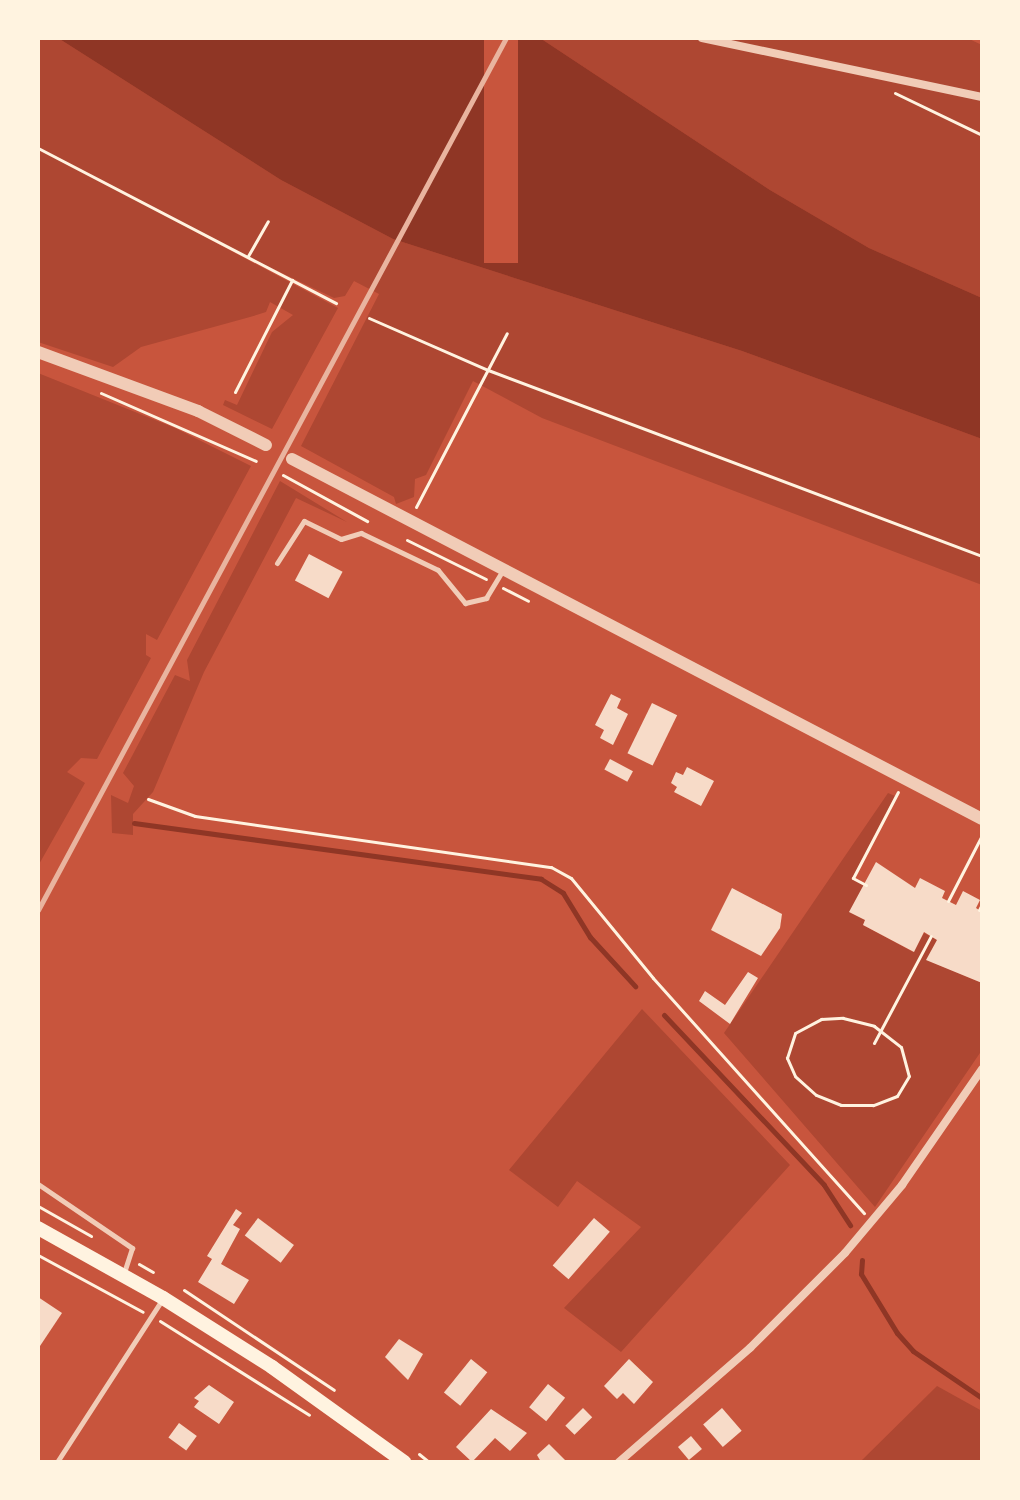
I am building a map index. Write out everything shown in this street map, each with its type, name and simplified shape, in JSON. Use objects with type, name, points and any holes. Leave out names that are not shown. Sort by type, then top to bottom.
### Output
[{"type":"main road","points":[[38,1228],[163,1298],[320,1398],[404,1462]]},
{"type":"street","points":[[702,38],[982,97]]},
{"type":"street","points":[[38,352],[183,405],[266,445]]},
{"type":"street","points":[[292,459],[982,819]]},
{"type":"street","points":[[619,1462],[750,1348],[872,1222],[982,1069]]},
{"type":"lane","points":[[277,563],[304,521],[341,539],[361,533],[438,570],[465,603],[486,598],[502,571]]},
{"type":"lane","points":[[38,1184],[132,1248],[123,1274]]},
{"type":"lane","points":[[57,1462],[163,1298]]},
{"type":"path","points":[[38,148],[336,303]]},
{"type":"path","points":[[248,258],[268,221]]},
{"type":"path","points":[[235,392],[292,280]]},
{"type":"path","points":[[369,318],[488,370],[982,556]]},
{"type":"path","points":[[409,521],[507,333]]},
{"type":"path","points":[[94,390],[256,461]]},
{"type":"path","points":[[866,885],[853,878],[898,792]]},
{"type":"path","points":[[148,799],[195,816],[551,867],[571,878],[872,1222]]},
{"type":"path","points":[[948,901],[982,835]]},
{"type":"path","points":[[979,910],[982,904]]},
{"type":"path","points":[[874,1043],[931,936]]},
{"type":"path","points":[[843,1018],[881,1031],[901,1047],[909,1069],[905,1087],[886,1102],[855,1106],[828,1101],[804,1086],[789,1064],[788,1045],[807,1024],[843,1018]]},
{"type":"path","points":[[38,1255],[152,1317],[313,1418]]},
{"type":"shaded area","points":[[38,38],[58,38],[281,180],[393,239],[742,351],[982,439],[982,585],[542,418],[473,381],[426,475],[415,479],[414,497],[396,504],[394,497],[301,446],[379,294],[354,281],[345,296],[334,298],[194,231],[338,308],[272,429],[223,405],[225,400],[237,405],[272,332],[293,315],[270,302],[266,312],[141,347],[113,367],[38,342]]},
{"type":"shaded area","points":[[58,38],[540,38],[770,190],[869,248],[982,298],[982,439],[742,351],[393,239],[281,180]]},
{"type":"shaded area","points":[[540,38],[967,38],[982,45],[982,298],[869,248],[770,190]]},
{"type":"shaded area","points":[[38,373],[175,428],[251,466],[157,640],[146,634],[146,655],[151,658],[97,759],[81,758],[67,772],[85,783],[38,866]]},
{"type":"shaded area","points":[[280,481],[347,522],[296,498],[204,672],[153,792],[133,814],[133,835],[112,833],[111,795],[128,803],[134,786],[123,773],[175,675],[190,681],[187,660]]},
{"type":"shaded area","points":[[888,793],[895,796],[853,877],[866,885],[850,912],[865,920],[863,925],[913,952],[924,933],[937,940],[927,960],[982,983],[982,1050],[875,1207],[724,1033]]},
{"type":"shaded area","points":[[642,1009],[790,1165],[621,1352],[564,1308],[641,1227],[577,1181],[558,1207],[509,1170]]},
{"type":"shaded area","points":[[937,1386],[982,1411],[982,1462],[860,1462]]},
{"type":"pier","points":[[484,38],[518,38],[518,263],[484,263]]},
{"type":"building","points":[[309,554],[343,572],[328,598],[295,580]]},
{"type":"building","points":[[611,694],[621,699],[617,708],[628,714],[613,745],[600,738],[604,730],[595,725]]},
{"type":"building","points":[[652,703],[677,715],[653,766],[627,753]]},
{"type":"building","points":[[610,759],[633,771],[627,782],[604,770]]},
{"type":"building","points":[[687,767],[714,781],[701,806],[674,792],[677,787],[671,783],[676,772],[683,775]]},
{"type":"building","points":[[876,862],[915,888],[920,878],[945,891],[942,898],[956,905],[963,891],[980,900],[976,908],[982,912],[982,983],[926,960],[937,940],[924,932],[914,952],[863,925],[865,920],[849,912]]},
{"type":"building","points":[[732,888],[782,914],[780,928],[761,956],[711,930]]},
{"type":"building","points":[[748,972],[758,978],[730,1024],[699,1001],[705,991],[725,1005]]},
{"type":"building","points":[[236,1209],[242,1213],[233,1225],[240,1229],[221,1264],[249,1280],[234,1304],[198,1282],[212,1259],[207,1256]]},
{"type":"building","points":[[258,1218],[294,1245],[281,1263],[245,1236]]},
{"type":"building","points":[[594,1218],[610,1232],[569,1279],[553,1266]]},
{"type":"building","points":[[38,1297],[62,1313],[38,1349]]},
{"type":"building","points":[[399,1339],[423,1354],[408,1380],[385,1357]]},
{"type":"building","points":[[471,1359],[487,1372],[460,1406],[444,1392]]},
{"type":"building","points":[[629,1359],[653,1382],[634,1404],[623,1393],[617,1399],[604,1386]]},
{"type":"building","points":[[548,1384],[565,1398],[546,1421],[529,1407]]},
{"type":"building","points":[[209,1385],[234,1402],[219,1424],[194,1407],[199,1401],[194,1398]]},
{"type":"building","points":[[583,1408],[592,1417],[575,1435],[565,1426]]},
{"type":"building","points":[[722,1408],[742,1431],[723,1447],[703,1424]]},
{"type":"building","points":[[491,1409],[527,1433],[510,1451],[495,1438],[472,1462],[456,1447]]},
{"type":"building","points":[[179,1423],[197,1436],[186,1450],[168,1438]]},
{"type":"building","points":[[691,1436],[702,1449],[689,1460],[678,1447]]},
{"type":"building","points":[[549,1444],[567,1462],[541,1462],[537,1455]]},
{"type":"waterway","points":[[134,823],[541,879],[563,893],[590,937],[635,986]]},
{"type":"waterway","points":[[664,1015],[824,1185],[850,1225]]},
{"type":"waterway","points":[[862,1260],[861,1274],[897,1333],[913,1351],[982,1398]]},
{"type":"railway","points":[[38,910],[506,38]]}]
